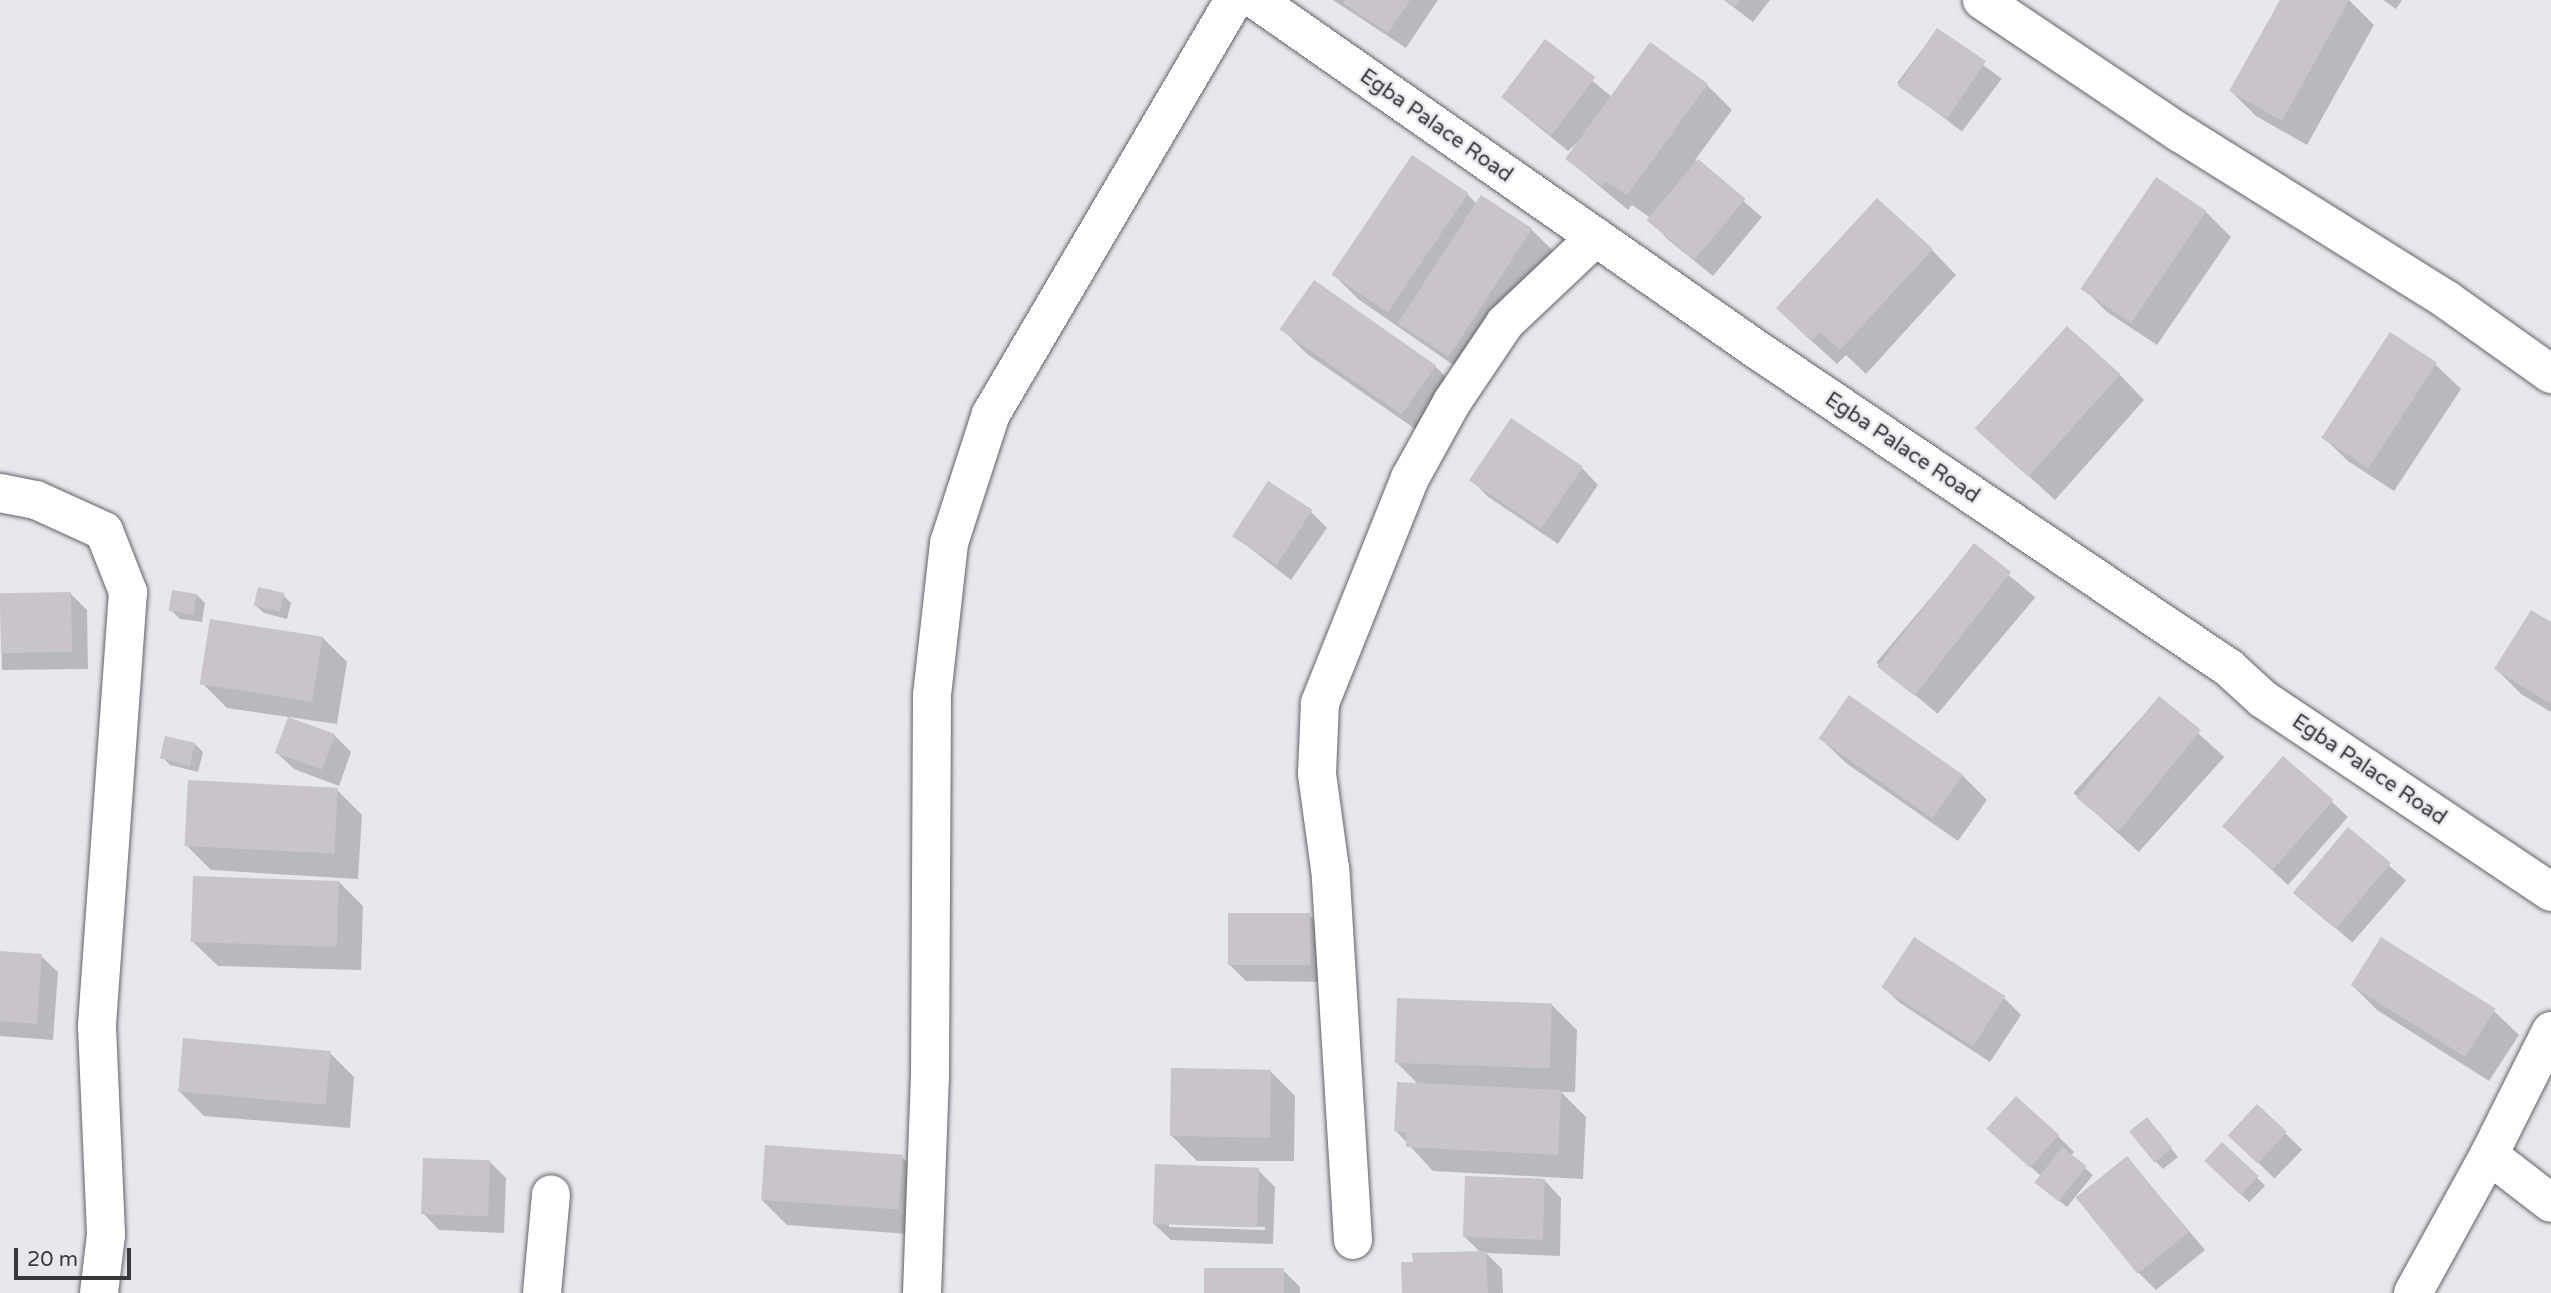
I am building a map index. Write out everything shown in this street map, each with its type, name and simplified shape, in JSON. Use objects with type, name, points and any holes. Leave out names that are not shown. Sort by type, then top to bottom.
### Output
[{"type":"street","points":[[922,1293],[930,1078],[932,695],[949,543],[990,414],[1234,0]]},
{"type":"street","name":"Egba Palace Road","points":[[1255,0],[1596,237],[2218,660],[2263,699],[2551,892]]},
{"type":"street","points":[[1982,0],[2180,133],[2447,300],[2551,374]]},
{"type":"street","points":[[1353,1240],[1330,869],[1317,774],[1320,703],[1410,478],[1452,402],[1505,323],[1596,237]]},
{"type":"street","points":[[0,493],[36,500],[104,531],[128,592],[97,1027],[106,1235],[99,1293]]},
{"type":"street","points":[[2413,1293],[2489,1154],[2551,1031]]},
{"type":"street","points":[[2489,1154],[2551,1203]]},
{"type":"street","points":[[542,1293],[551,1194]]},
{"type":"building","points":[[1345,0],[1410,0],[1388,33],[1343,3]]},
{"type":"building","points":[[1726,0],[1740,0],[1735,7]]},
{"type":"building","points":[[2280,0],[2349,0],[2282,121],[2229,91]]},
{"type":"building","points":[[1937,28],[1986,61],[1947,119],[1898,86]]},
{"type":"building","points":[[1545,39],[1595,77],[1551,135],[1501,97]]},
{"type":"building","points":[[1650,42],[1708,84],[1627,195],[1606,181],[1602,186],[1565,159]]},
{"type":"building","points":[[1412,155],[1468,193],[1388,312],[1331,274]]},
{"type":"building","points":[[1698,159],[1745,199],[1694,260],[1647,220]]},
{"type":"building","points":[[2156,177],[2207,211],[2131,323],[2081,289]]},
{"type":"building","points":[[1481,195],[1532,228],[1449,357],[1398,323]]},
{"type":"building","points":[[1877,198],[1933,249],[1840,350],[1820,332],[1811,341],[1776,308]]},
{"type":"building","points":[[1314,280],[1436,365],[1402,415],[1280,329]]},
{"type":"building","points":[[2067,326],[2121,374],[2028,477],[1975,429]]},
{"type":"building","points":[[2390,332],[2437,362],[2368,468],[2321,438]]},
{"type":"building","points":[[1511,418],[1583,467],[1541,529],[1469,480]]},
{"type":"building","points":[[1268,481],[1312,510],[1277,565],[1232,536]]},
{"type":"building","points":[[1974,543],[2011,572],[1914,696],[1877,667]]},
{"type":"building","points":[[258,587],[284,593],[280,612],[254,606]]},
{"type":"building","points":[[172,590],[197,594],[193,615],[169,611]]},
{"type":"building","points":[[71,592],[72,652],[1,653],[0,593]]},
{"type":"building","points":[[2531,610],[2551,622],[2551,704],[2494,669]]},
{"type":"building","points":[[210,619],[323,637],[312,702],[200,684]]},
{"type":"building","points":[[1849,695],[1963,775],[1932,818],[1819,738]]},
{"type":"building","points":[[2159,696],[2201,730],[2119,832],[2077,798]]},
{"type":"building","points":[[288,717],[335,734],[322,770],[275,753]]},
{"type":"building","points":[[165,736],[195,743],[190,765],[160,758]]},
{"type":"building","points":[[2283,756],[2334,800],[2273,870],[2222,826]]},
{"type":"building","points":[[188,780],[338,788],[334,854],[185,846]]},
{"type":"building","points":[[2348,827],[2391,863],[2336,929],[2293,893]]},
{"type":"building","points":[[193,876],[339,881],[337,947],[191,942]]},
{"type":"building","points":[[1228,913],[1310,913],[1310,965],[1228,965]]},
{"type":"building","points":[[1914,937],[2005,996],[1973,1047],[1881,987]]},
{"type":"building","points":[[2381,937],[2495,1009],[2465,1057],[2351,985]]},
{"type":"building","points":[[0,951],[42,954],[37,1024],[0,1021]]},
{"type":"building","points":[[1397,998],[1552,1003],[1550,1068],[1395,1063]]},
{"type":"building","points":[[183,1038],[330,1051],[326,1105],[178,1092]]},
{"type":"building","points":[[1171,1068],[1271,1070],[1270,1138],[1170,1136]]},
{"type":"building","points":[[1397,1082],[1561,1090],[1558,1155],[1406,1147],[1406,1132],[1394,1131]]},
{"type":"building","points":[[2016,1096],[2059,1135],[2030,1168],[1987,1129]]},
{"type":"building","points":[[2257,1104],[2287,1132],[2258,1163],[2228,1135]]},
{"type":"building","points":[[2147,1117],[2172,1148],[2154,1163],[2129,1131]]},
{"type":"building","points":[[2222,1142],[2259,1176],[2241,1195],[2204,1161]]},
{"type":"building","points":[[765,1145],[903,1155],[899,1209],[761,1200]]},
{"type":"building","points":[[2062,1147],[2086,1166],[2059,1202],[2034,1182]]},
{"type":"building","points":[[2127,1156],[2189,1232],[2137,1274],[2076,1198]]},
{"type":"building","points":[[423,1158],[490,1160],[488,1216],[421,1214]]},
{"type":"building","points":[[1155,1164],[1259,1168],[1257,1228],[1153,1224]]},
{"type":"building","points":[[1465,1176],[1545,1179],[1543,1240],[1463,1237]]},
{"type":"building","points":[[1486,1251],[1488,1293],[1402,1293],[1401,1262],[1413,1262],[1412,1253]]},
{"type":"building","points":[[1204,1268],[1284,1268],[1284,1293],[1204,1293]]}]
